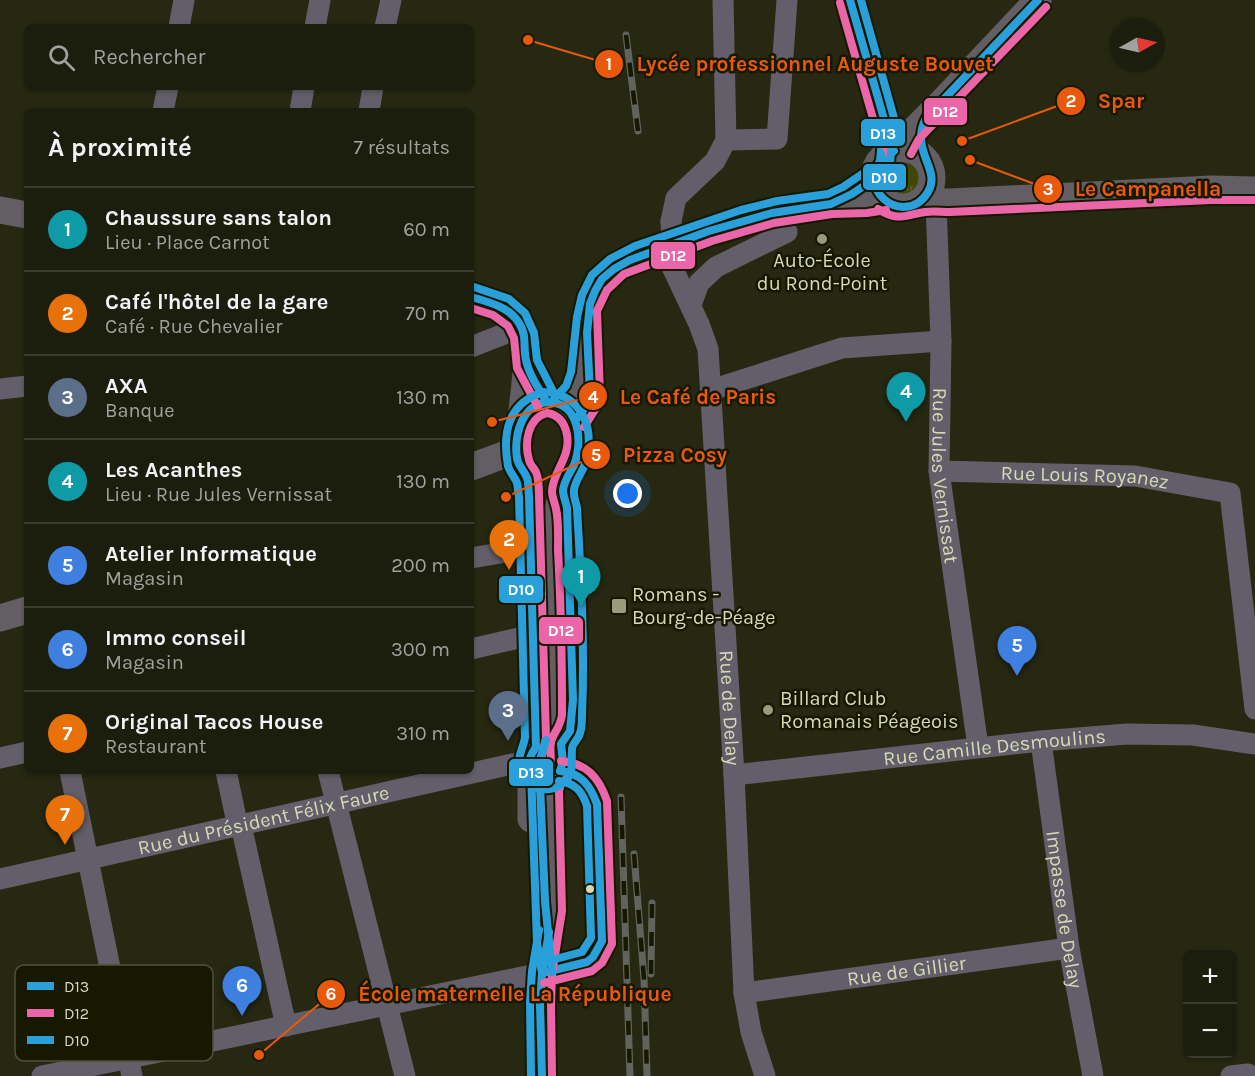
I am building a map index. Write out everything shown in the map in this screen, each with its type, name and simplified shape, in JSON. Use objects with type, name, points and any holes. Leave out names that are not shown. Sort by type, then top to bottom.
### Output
[{"type":"main road","points":[[850,0],[882,113],[902,207],[934,198],[1211,189],[1255,190]]},
{"type":"main road","points":[[520,420],[536,405],[561,410],[587,404],[590,393],[587,309],[598,284],[618,265],[709,231],[772,213],[831,204],[867,203],[920,133],[926,116],[944,100],[1038,0]]},
{"type":"main road","points":[[882,113],[904,117],[926,116]]},
{"type":"main road","points":[[894,166],[931,170],[934,198]]},
{"type":"main road","points":[[0,210],[24,214]]},
{"type":"main road","points":[[474,298],[498,304],[512,312],[522,327],[526,362],[517,450],[519,466],[527,477],[547,484],[567,475]]},
{"type":"main road","points":[[526,362],[578,433],[577,453],[558,504],[557,518],[542,810],[544,901],[548,942],[540,1004],[542,1076]]},
{"type":"main road","points":[[474,466],[517,450]]},
{"type":"main road","points":[[527,477],[532,635],[545,764]]},
{"type":"main road","points":[[0,618],[24,611]]},
{"type":"street","points":[[180,24],[184,0]]},
{"type":"street","points":[[316,24],[320,0]]},
{"type":"street","points":[[387,24],[391,0]]},
{"type":"street","points":[[723,0],[726,140],[777,139],[787,0]]},
{"type":"street","points":[[164,108],[167,90]]},
{"type":"street","points":[[300,108],[304,90]]},
{"type":"street","points":[[370,108],[372,90]]},
{"type":"street","name":"Rue de Delay","points":[[726,140],[715,160],[676,198],[670,221],[673,269],[691,305],[708,349],[734,775],[744,993],[751,1032],[765,1076]]},
{"type":"street","name":"Rue Jules Vernissat","points":[[934,198],[941,341],[939,471],[978,747]]},
{"type":"street","points":[[691,305],[699,283],[716,267],[787,232]]},
{"type":"street","points":[[474,346],[522,327]]},
{"type":"street","points":[[711,390],[842,348],[941,341]]},
{"type":"street","points":[[0,389],[24,386]]},
{"type":"street","name":"Rue Louis Royanez","points":[[939,471],[1136,476],[1230,493],[1255,710]]},
{"type":"street","points":[[474,557],[530,548]]},
{"type":"street","points":[[474,648],[532,635]]},
{"type":"street","name":"Rue Camille Desmoulins","points":[[734,775],[978,747],[1127,734],[1174,734],[1255,744]]},
{"type":"street","name":"Impasse de Delay","points":[[1041,741],[1069,948],[1093,1076]]},
{"type":"street","points":[[0,758],[24,753]]},
{"type":"street","name":"Rue du Président Félix Faure","points":[[474,773],[512,764],[545,764]]},
{"type":"street","points":[[71,774],[109,965]]},
{"type":"street","points":[[227,774],[286,1026]]},
{"type":"street","points":[[329,774],[405,1076]]},
{"type":"street","name":"Rue du Président Félix Faure","points":[[0,879],[240,827],[468,774]]},
{"type":"street","name":"Rue de Gillier","points":[[744,993],[1069,948]]},
{"type":"street","points":[[213,1045],[286,1026],[543,973]]},
{"type":"street","points":[[42,1076],[130,1067],[153,1061]]},
{"type":"green space","points":[[903,163],[915,167],[919,179],[915,191],[903,195],[891,191],[887,179],[891,167]]},
{"type":"railway","points":[[626,35],[638,131]]},
{"type":"railway","points":[[621,797],[630,1076]]},
{"type":"railway","points":[[634,854],[644,979],[647,1076]]},
{"type":"railway","points":[[651,974],[652,903]]},
{"type":"transit line","name":"D13","points":[[850,0],[884,119],[880,161],[875,169],[874,179]]},
{"type":"transit line","name":"D10","points":[[861,0],[894,118],[890,163],[884,180]]},
{"type":"transit line","name":"D13","points":[[894,151],[880,164],[875,177],[877,189],[884,199],[894,205],[906,207],[918,203],[928,192],[931,184],[931,175],[921,140],[926,118],[1038,0]]},
{"type":"transit line","name":"D12","points":[[840,3],[874,122],[890,155]]},
{"type":"transit line","name":"D12","points":[[911,154],[919,139],[1046,7]]},
{"type":"transit line","name":"D10","points":[[554,399],[566,386],[571,372],[577,317],[582,295],[592,275],[610,259],[635,246],[741,210],[777,201],[828,194],[868,170]]},
{"type":"transit line","name":"D13","points":[[575,421],[587,405],[590,393],[587,333],[590,304],[602,279],[614,269],[630,260],[709,231],[772,213],[831,204],[852,194],[874,179]]},
{"type":"transit line","name":"D12","points":[[878,209],[891,215],[902,216],[928,212],[1255,200]]},
{"type":"transit line","name":"D12","points":[[584,427],[596,408],[600,395],[597,311],[607,290],[624,274],[712,241],[774,223],[832,214],[886,210]]},
{"type":"transit line","name":"D10","points":[[474,287],[509,299],[525,313],[534,333],[537,360],[556,397]]},
{"type":"transit line","name":"D13","points":[[474,298],[497,305],[517,320],[524,336],[525,357],[529,371],[547,402]]},
{"type":"transit line","name":"D12","points":[[474,309],[493,315],[508,326],[514,338],[517,368],[538,407]]},
{"type":"transit line","name":"D10","points":[[544,392],[522,403],[515,411],[510,420],[506,442],[508,466],[517,483],[519,497],[525,737],[519,764],[524,778],[535,787],[542,789],[557,787],[569,776],[572,767],[572,747],[582,727],[582,611],[577,508],[574,492],[585,464],[589,440],[584,418],[579,409],[561,396],[549,392]]},
{"type":"transit line","name":"D13","points":[[542,973],[537,943],[530,764],[536,747],[529,496],[528,480],[518,461],[516,448],[523,419],[528,411],[544,403],[559,404],[568,410],[576,424],[578,439],[576,460],[563,490],[567,508],[573,700],[570,731],[561,744],[563,762],[560,771]]},
{"type":"transit line","name":"D12","points":[[547,413],[563,423],[568,443],[552,491],[558,524],[562,715],[552,740],[550,764],[545,768],[540,764],[546,738],[539,487],[536,472],[530,462],[527,439],[535,420],[547,413]]},
{"type":"transit line","name":"D10","points":[[546,740],[539,763],[545,901],[552,972]]},
{"type":"transit line","name":"D12","points":[[544,983],[592,971],[602,963],[612,944],[607,801],[596,778],[578,765],[561,761]]},
{"type":"transit line","name":"D13","points":[[542,973],[587,962],[593,957],[602,941],[597,804],[584,781],[574,774],[560,771]]},
{"type":"transit line","name":"D12","points":[[552,1076],[552,974],[562,911],[559,791],[561,783],[566,779]]},
{"type":"transit line","name":"D10","points":[[540,963],[582,952],[591,938],[587,806],[577,789],[559,781]]},
{"type":"transit line","name":"D10","points":[[531,1076],[530,1003],[532,971],[539,930]]},
{"type":"transit line","name":"D13","points":[[542,1076],[540,1004],[542,973],[549,932]]},
{"type":"place","name":"Lycée professionnel Auguste Bouvet","points":[[528,40]]},
{"type":"place","name":"Spar","points":[[962,141]]},
{"type":"place","name":"Le Campanella","points":[[970,160]]},
{"type":"place","name":"Auto-École du Rond-Point","points":[[822,239]]},
{"type":"place","name":"Le Café de Paris","points":[[492,422]]},
{"type":"place","name":"Les Acanthes","points":[[906,422]]},
{"type":"place","name":"Pizza Cosy","points":[[506,497]]},
{"type":"place","name":"Café l'hôtel de la gare","points":[[509,570]]},
{"type":"place","name":"Romans - Bourg-de-Péage","points":[[619,606]]},
{"type":"place","name":"Chaussure sans talon","points":[[581,607]]},
{"type":"place","name":"Atelier Informatique","points":[[1017,676]]},
{"type":"place","name":"Billard Club Romanais Péageois","points":[[768,710]]},
{"type":"place","name":"AXA","points":[[508,741]]},
{"type":"place","name":"Original Tacos House","points":[[65,845]]},
{"type":"place","name":"Immo conseil","points":[[242,1016]]},
{"type":"place","name":"École maternelle La République","points":[[259,1055]]}]
